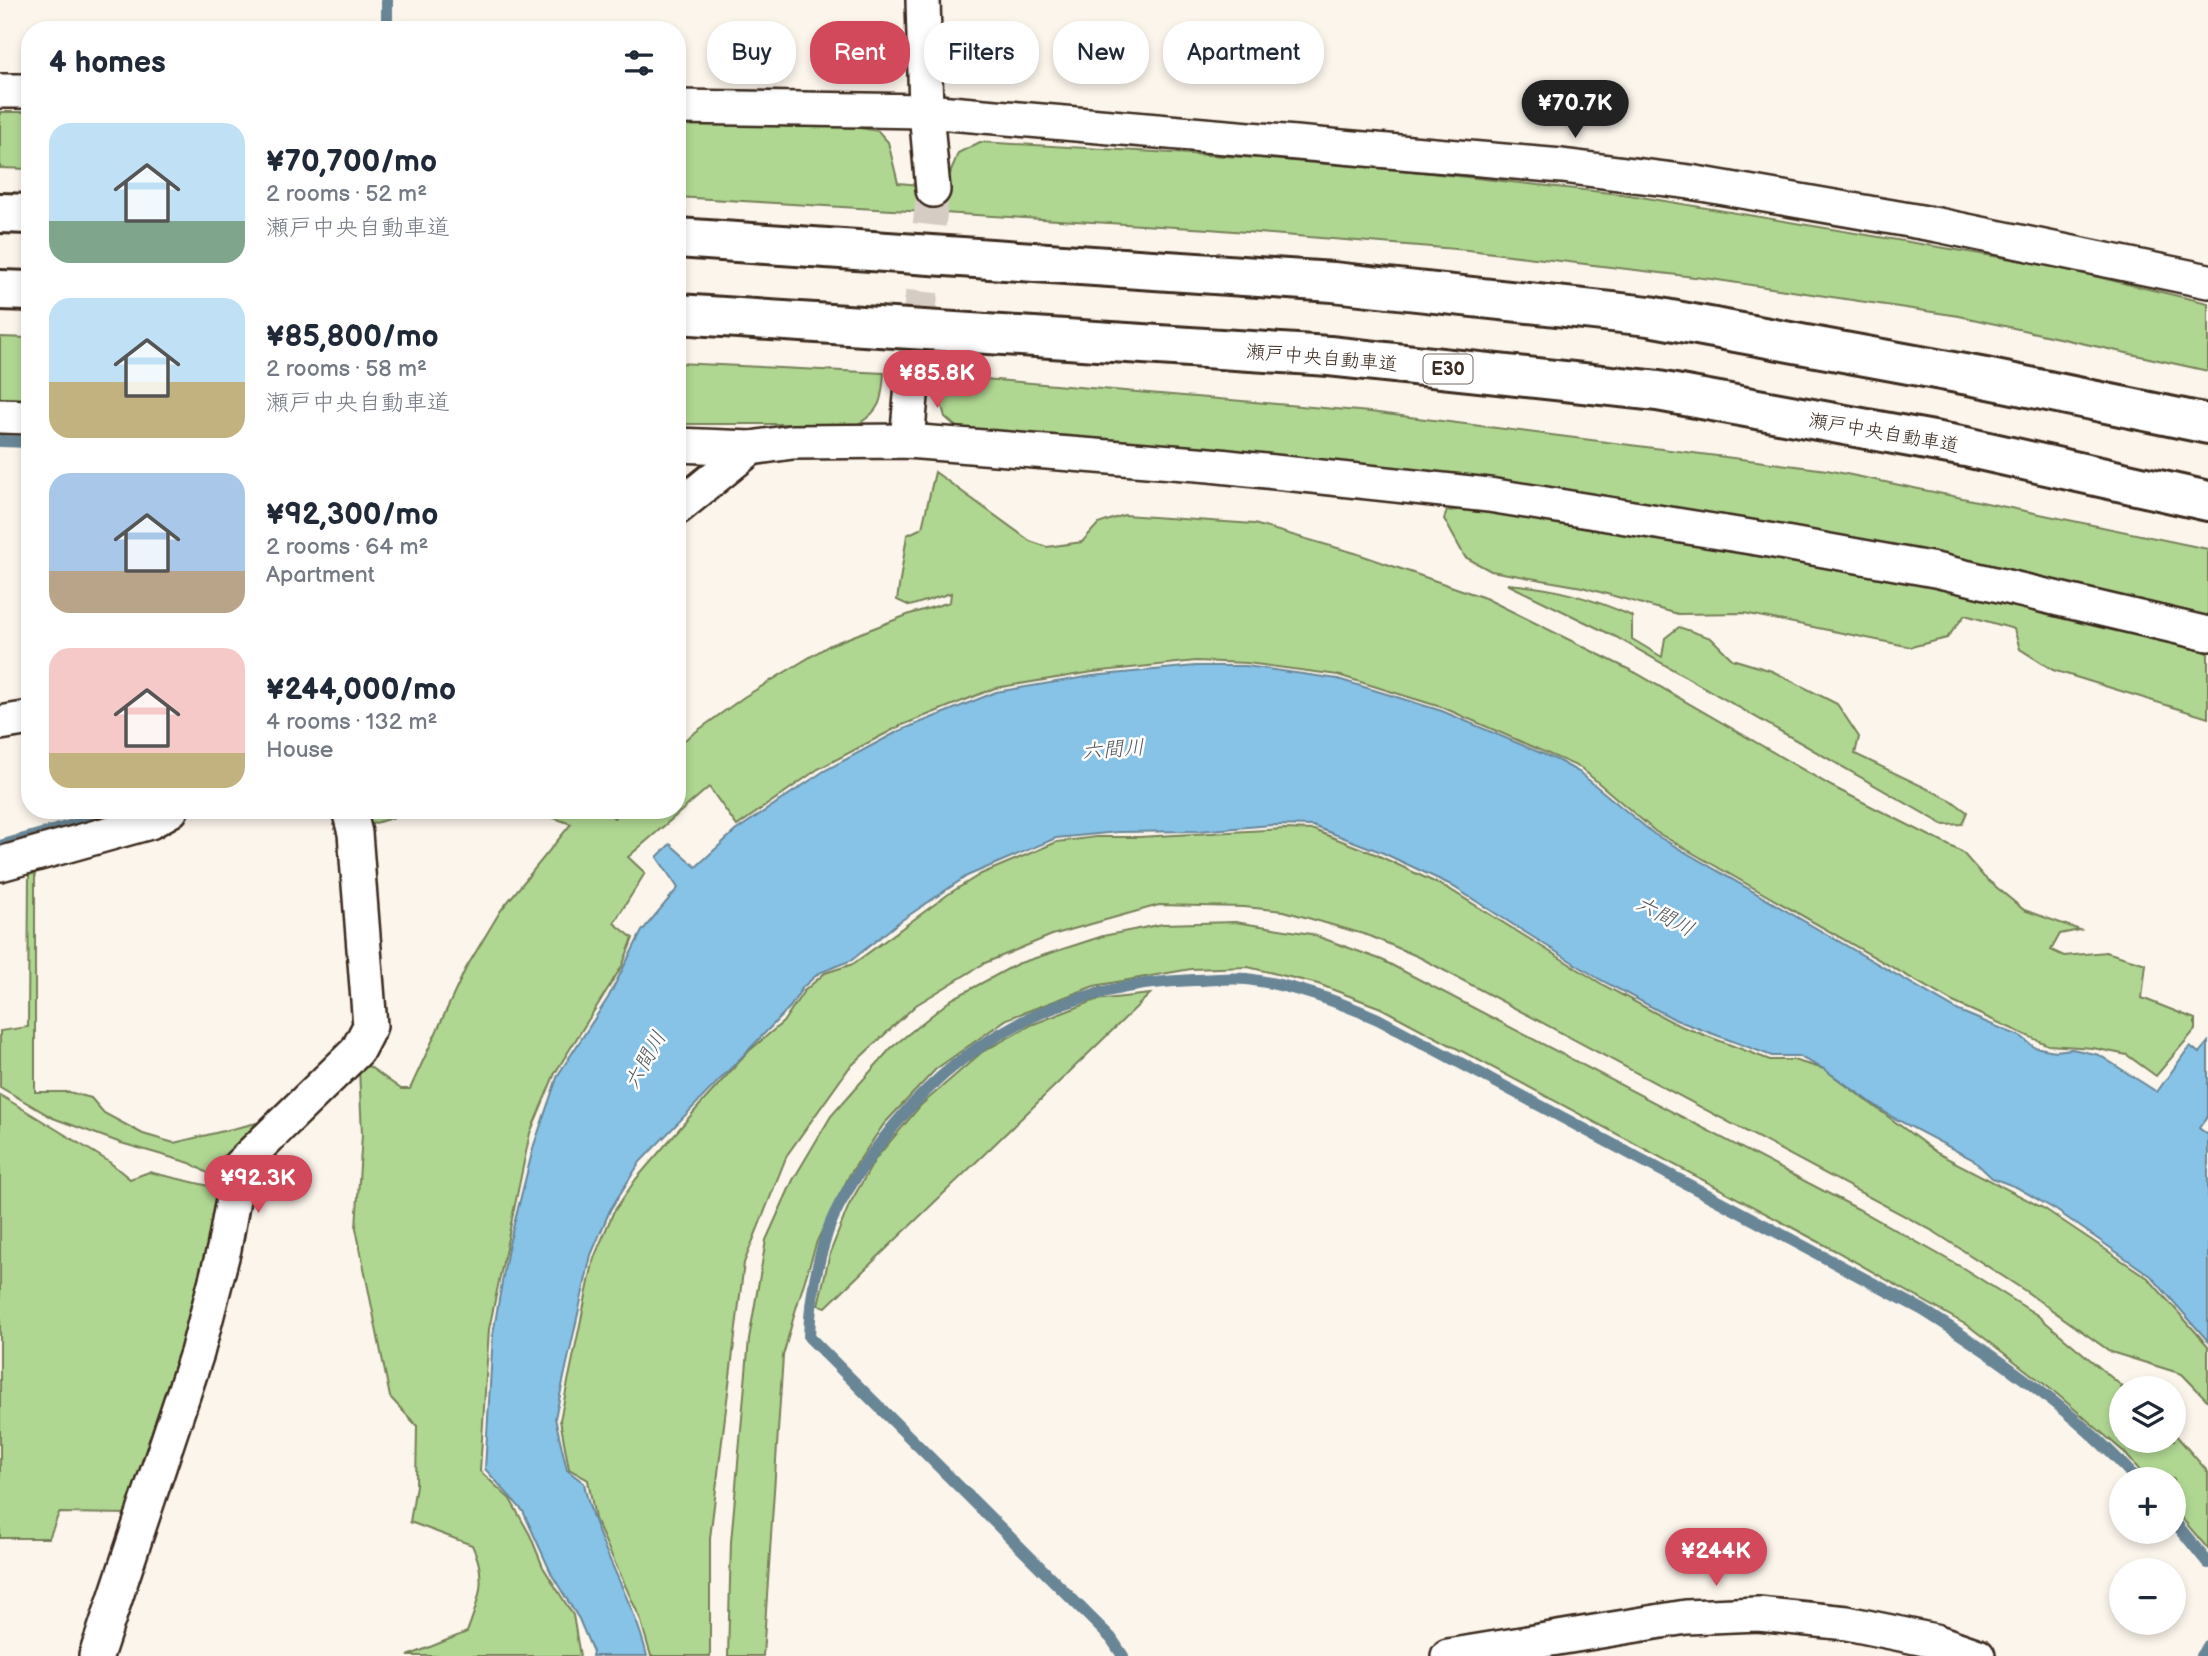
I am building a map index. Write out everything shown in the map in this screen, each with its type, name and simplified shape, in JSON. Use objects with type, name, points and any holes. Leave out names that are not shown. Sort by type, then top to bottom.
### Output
[{"type":"highway","points":[[0,213],[21,214]]},
{"type":"highway","points":[[686,239],[1334,282],[1649,316],[1985,377],[2208,424]]},
{"type":"highway","points":[[0,290],[21,291]]},
{"type":"highway","name":"瀬戸中央自動車道","points":[[686,315],[1329,356],[1658,391],[1966,447],[2208,501]]},
{"type":"street","points":[[923,0],[926,111],[933,190]]},
{"type":"street","points":[[0,92],[21,91]]},
{"type":"street","points":[[686,107],[926,111],[1562,166],[1677,180],[1938,225],[2208,281]]},
{"type":"street","points":[[907,441],[913,374]]},
{"type":"street","points":[[0,416],[21,417]]},
{"type":"street","points":[[686,445],[751,448],[792,442],[907,441],[1210,465],[1489,495],[1777,541],[1936,570],[2208,634]]},
{"type":"street","points":[[686,501],[751,448]]},
{"type":"street","points":[[0,723],[21,720]]},
{"type":"street","points":[[0,864],[155,819]]},
{"type":"street","points":[[96,1656],[197,1353],[224,1249],[239,1166],[357,1051],[370,1026],[355,834],[351,819]]},
{"type":"street","points":[[1448,1656],[1686,1617],[1758,1614],[1847,1623],[1935,1641],[1978,1656]]},
{"type":"green space","points":[[0,112],[21,112],[21,169],[0,168]]},
{"type":"green space","points":[[686,124],[854,127],[878,131],[888,142],[898,183],[945,187],[958,153],[980,142],[1330,162],[1629,195],[2046,265],[2208,303],[2208,371],[1959,316],[1711,279],[1468,250],[1209,229],[686,198]]},
{"type":"green space","points":[[0,337],[21,338],[21,404],[0,403]]},
{"type":"green space","points":[[686,363],[884,373],[879,403],[872,414],[858,424],[686,424]]},
{"type":"green space","points":[[934,378],[984,379],[1370,412],[1827,470],[2208,549],[2208,618],[2019,572],[1720,516],[962,432],[945,417]]},
{"type":"green space","points":[[935,472],[1030,541],[1047,547],[1082,542],[1098,524],[1124,515],[1254,524],[1355,553],[1485,598],[1636,673],[1833,787],[1962,852],[1984,877],[2024,910],[2080,930],[2060,934],[2051,950],[2064,956],[2106,952],[2146,964],[2142,998],[2195,1019],[2195,1030],[2156,1076],[2127,1055],[2093,1048],[2048,1045],[1953,1002],[1656,832],[1581,768],[1444,708],[1338,675],[1247,663],[1196,661],[1093,672],[995,688],[900,726],[818,769],[737,826],[709,787],[686,807],[686,739],[744,697],[830,645],[910,614],[950,602],[951,593],[910,606],[897,600],[907,535],[922,528]]},
{"type":"green space","points":[[1468,509],[1945,589],[2198,647],[2208,654],[2208,718],[2053,670],[2020,649],[2014,629],[1965,615],[1947,638],[1911,647],[1744,613],[1678,614],[1582,587],[1491,571],[1465,557],[1444,519],[1447,511]]},
{"type":"green space","points":[[1507,584],[1571,594],[1632,616],[1632,639],[1662,657],[1665,638],[1679,627],[1711,638],[1732,659],[1772,671],[1837,704],[1859,737],[1855,754],[1951,800],[1967,812],[1962,824],[1944,825],[1616,637]]},
{"type":"green space","points":[[368,819],[389,819],[369,825]]},
{"type":"green space","points":[[557,819],[672,819],[628,857],[645,873],[614,923],[633,938],[622,966],[555,1073],[530,1133],[489,1329],[480,1471],[510,1499],[530,1535],[543,1567],[573,1615],[580,1656],[408,1656],[467,1632],[478,1599],[481,1579],[472,1545],[410,1522],[416,1485],[417,1426],[390,1397],[356,1228],[362,1134],[359,1069],[367,1065],[401,1089],[410,1089],[465,970],[501,910],[571,824]]},
{"type":"green space","points":[[1284,829],[1314,830],[1375,854],[1449,889],[1605,986],[1678,1025],[1770,1060],[1793,1060],[1824,1069],[1937,1153],[2045,1209],[2148,1278],[2208,1346],[2208,1401],[2186,1376],[2111,1352],[2024,1290],[1933,1231],[1419,957],[1370,936],[1284,911],[1159,905],[1052,935],[985,963],[916,1005],[849,1068],[787,1155],[744,1263],[710,1538],[710,1656],[651,1656],[640,1618],[595,1519],[588,1480],[569,1469],[560,1420],[594,1258],[613,1213],[636,1179],[699,1106],[749,1051],[783,1022],[804,991],[825,973],[853,964],[950,893],[981,874],[1057,842],[1096,837]]},
{"type":"green space","points":[[35,864],[35,1092],[69,1092],[91,1098],[104,1113],[143,1134],[174,1143],[261,1122],[216,1178],[190,1163],[121,1143],[53,1118],[0,1087],[0,1031],[28,1027],[29,872]]},
{"type":"green space","points":[[1235,922],[1311,934],[1382,960],[1858,1209],[1963,1268],[2037,1315],[2110,1376],[2109,1439],[2057,1394],[1970,1327],[1836,1251],[1381,1008],[1318,984],[1248,967],[1191,969],[1094,986],[1007,1019],[936,1069],[884,1124],[850,1174],[817,1241],[783,1356],[763,1656],[728,1656],[731,1542],[749,1339],[766,1240],[793,1180],[831,1116],[891,1048],[952,999],[1017,964],[1103,936],[1163,924]]},
{"type":"green space","points":[[1150,994],[826,1307],[818,1305],[830,1253],[849,1205],[876,1158],[921,1105],[982,1052],[1031,1025],[1096,1000]]},
{"type":"green space","points":[[0,1095],[108,1161],[130,1179],[149,1172],[218,1188],[211,1260],[131,1514],[59,1513],[49,1538],[0,1538]]},
{"type":"green space","points":[[2186,1447],[2208,1472],[2208,1549],[2186,1523],[2186,1467],[2137,1467],[2125,1453],[2186,1453]]},
{"type":"water","name":"六間川","points":[[1195,666],[1246,666],[1338,679],[1442,711],[1557,760],[1579,772],[1654,834],[1959,1011],[2022,1037],[2034,1047],[2055,1051],[2072,1049],[2099,1055],[2157,1092],[2190,1046],[2199,1053],[2208,1042],[2208,1116],[2199,1128],[2208,1135],[2208,1341],[2151,1276],[2056,1210],[2016,1187],[1992,1178],[1972,1159],[1892,1117],[1824,1069],[1798,1056],[1772,1056],[1676,1020],[1599,979],[1449,884],[1381,852],[1313,826],[1272,825],[1199,831],[1118,832],[1056,838],[967,876],[899,922],[852,960],[819,973],[803,987],[790,1007],[640,1162],[610,1210],[591,1255],[555,1418],[567,1470],[584,1483],[605,1549],[633,1612],[647,1656],[592,1656],[593,1652],[579,1619],[552,1575],[523,1511],[485,1469],[493,1334],[508,1248],[534,1145],[558,1075],[608,998],[642,931],[678,888],[657,857],[670,844],[696,867],[735,831],[824,771],[899,731],[996,692],[1092,676]]},
{"type":"waterway","points":[[387,0],[387,21]]},
{"type":"waterway","points":[[0,441],[21,442]]},
{"type":"waterway","points":[[0,846],[94,819]]},
{"type":"waterway","points":[[1123,1656],[1111,1638],[809,1337],[812,1297],[831,1222],[842,1199],[864,1166],[909,1109],[942,1076],[977,1048],[1016,1025],[1057,1007],[1100,993],[1146,984],[1247,979],[1314,994],[1378,1019],[1923,1310],[2036,1387],[2089,1432],[2124,1467]]},
{"type":"waterway","points":[[2186,1536],[2208,1563]]},
{"type":"waterway","points":[[2201,1656],[2208,1646]]},
{"type":"tunnel","points":[[913,374],[933,190]]}]
